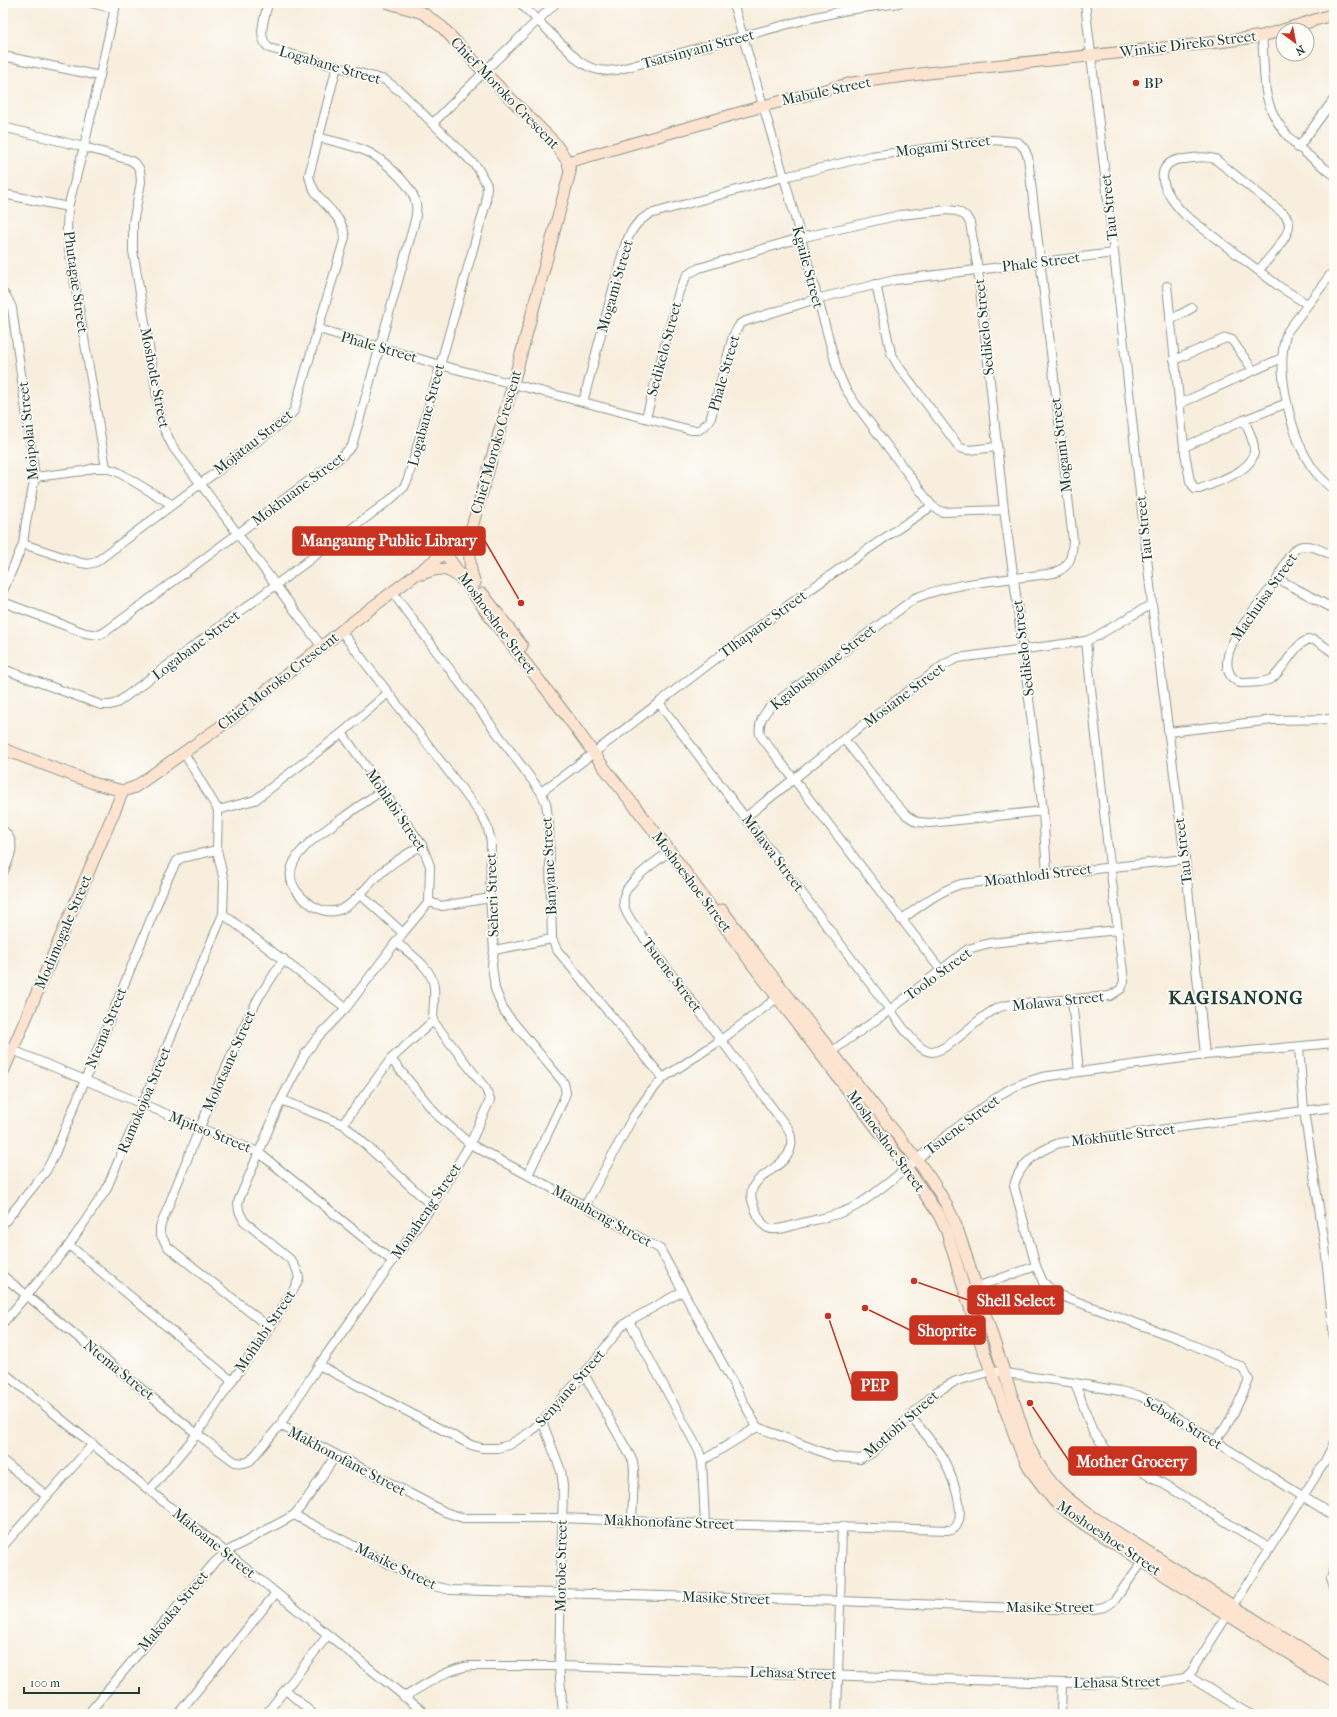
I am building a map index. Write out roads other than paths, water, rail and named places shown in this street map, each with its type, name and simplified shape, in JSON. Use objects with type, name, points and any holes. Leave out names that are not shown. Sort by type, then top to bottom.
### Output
[{"type":"street","points":[[91,3],[116,6]]},
{"type":"street","name":"Logabane Street","points":[[3,669],[101,705],[110,705],[125,698],[390,500],[404,487],[408,479],[488,194],[488,185],[477,168],[401,92],[385,80],[269,48],[262,40],[262,32],[268,3]]},
{"type":"street","name":"Chief Moroko Crescent","points":[[123,791],[135,787],[230,719],[411,579],[466,535],[472,527],[513,384],[541,274],[570,172],[568,162],[563,152],[554,142],[433,20],[423,13],[389,3]]},
{"type":"street","name":"Tsatsinyani Street","points":[[520,3],[579,61],[587,66],[603,72],[617,70],[847,10],[899,3]]},
{"type":"street","points":[[432,124],[556,3]]},
{"type":"street","name":"Kgaile Street","points":[[733,3],[784,177],[816,299],[838,372],[845,388],[932,506]]},
{"type":"street","name":"Tau Street","points":[[1085,3],[1152,604],[1185,859],[1205,1055]]},
{"type":"street","name":"Phutagae Street","points":[[106,468],[69,249],[67,228],[68,207],[84,146],[116,6]]},
{"type":"street","name":"Winkie Direko Street","points":[[1308,22],[1334,14]]},
{"type":"street","name":"Winkie Direko Street","points":[[1092,56],[1262,36],[1275,32]]},
{"type":"street","points":[[1262,36],[1267,96],[1276,122],[1298,148],[1334,175]]},
{"type":"street","points":[[3,56],[100,76]]},
{"type":"street","name":"Mabule Street","points":[[568,162],[763,106],[852,83],[928,73],[1092,56]]},
{"type":"street","name":"Mojatau Street","points":[[23,544],[81,563],[92,563],[101,559],[171,504],[287,419],[294,411],[345,238],[342,224],[319,198],[310,183],[309,175],[337,66]]},
{"type":"street","points":[[1298,148],[1334,99]]},
{"type":"street","points":[[3,126],[84,146]]},
{"type":"street","name":"Mokhuane Street","points":[[3,602],[81,632],[98,635],[114,627],[239,534],[342,456],[352,446],[414,224],[416,201],[413,194],[400,179],[379,159],[362,150],[318,137]]},
{"type":"street","name":"Mogami Street","points":[[583,402],[624,248],[634,226],[650,214],[840,162],[901,151],[993,140],[1018,142],[1024,148],[1028,157],[1039,262],[1073,540],[1072,556],[1068,564]]},
{"type":"street","name":"Moshotle Street","points":[[84,146],[130,160],[140,170],[141,182],[133,223],[133,251],[162,425],[173,448],[239,534],[322,647]]},
{"type":"street","points":[[1259,270],[1284,239],[1288,231],[1289,220],[1284,214],[1215,159],[1207,156],[1170,163],[1165,170],[1163,177],[1165,186],[1176,207],[1185,216],[1259,270],[1307,304]]},
{"type":"street","points":[[3,194],[68,207]]},
{"type":"street","name":"Sedikelo Street","points":[[646,418],[679,291],[682,282],[687,275],[699,268],[713,263],[800,238],[900,215],[947,210],[957,211],[966,216],[970,223],[978,270],[1004,510],[1043,810],[1047,874]]},
{"type":"street","name":"Phale Street","points":[[319,330],[440,365],[692,430],[699,430],[710,421],[733,336],[740,324],[764,314],[816,299],[895,280],[1114,253]]},
{"type":"street","points":[[1334,270],[1287,332],[1284,341],[1282,358],[1283,379],[1287,404],[1300,444],[1314,470],[1334,490]]},
{"type":"street","points":[[876,284],[891,353],[904,373],[960,448],[969,450],[997,447]]},
{"type":"street","points":[[1166,286],[1184,447],[1190,481],[1196,490],[1243,469],[1251,462],[1254,452],[1251,435],[1244,420]]},
{"type":"street","name":"Moipolai Street","points":[[3,293],[7,297],[12,308],[35,477],[23,544],[3,591]]},
{"type":"street","points":[[1170,320],[1192,308]]},
{"type":"street","points":[[1174,360],[1226,338],[1232,340],[1237,345],[1253,370]]},
{"type":"street","points":[[1179,404],[1282,358]]},
{"type":"street","points":[[1184,447],[1244,420],[1287,404]]},
{"type":"street","points":[[35,477],[83,471],[94,468],[106,468],[118,472],[171,504]]},
{"type":"street","points":[[932,506],[942,512],[1004,510]]},
{"type":"street","name":"Tlhapane Street","points":[[541,792],[597,752],[728,649],[857,555],[932,506]]},
{"type":"street","points":[[472,527],[469,562],[472,585]]},
{"type":"street","name":"Machuisa Street","points":[[1334,556],[1308,546],[1299,548],[1290,556],[1278,578],[1246,620],[1232,643],[1227,657],[1228,668],[1232,677],[1240,683],[1260,682],[1277,675],[1296,648],[1307,641],[1315,641],[1334,653]]},
{"type":"street","name":"Moshoeshoe Street","points":[[446,551],[597,752],[752,964],[782,995]]},
{"type":"street","name":"Kgabushoane Street","points":[[940,969],[760,735],[759,724],[762,716],[771,706],[915,598],[933,591],[962,585],[1054,573],[1061,571],[1068,564]]},
{"type":"street","points":[[411,579],[434,569],[444,569],[472,585]]},
{"type":"street","points":[[1278,578],[1334,609]]},
{"type":"street","name":"Banyane Street","points":[[393,593],[541,792],[546,803],[549,825],[552,939],[557,950],[663,1078]]},
{"type":"street","name":"Mosiane Street","points":[[746,817],[844,740],[945,664],[958,658],[1086,641],[1152,604]]},
{"type":"street","name":"Seheri Street","points":[[342,632],[461,788],[487,826],[491,841],[490,898],[494,950],[492,979],[504,1011],[556,1072],[566,1088],[566,1093],[563,1100],[528,1175]]},
{"type":"street","name":"Molawa Street","points":[[659,703],[914,1041],[923,1049],[931,1052],[942,1048],[998,1008],[1022,1004],[1110,996],[1121,989],[1124,980],[1110,866],[1086,641]]},
{"type":"street","points":[[218,810],[255,800],[342,733],[388,693]]},
{"type":"street","points":[[1168,732],[1274,720],[1334,719]]},
{"type":"street","name":"Mohlabi Street","points":[[150,1490],[197,1434],[232,1381],[270,1328],[299,1278],[297,1270],[290,1260],[244,1221],[239,1211],[238,1202],[281,1100],[306,1054],[318,1037],[346,1008],[402,933],[429,902],[431,877],[430,866],[422,845],[342,733]]},
{"type":"street","points":[[844,740],[888,795],[906,815],[917,822],[930,823],[1043,810]]},
{"type":"street","points":[[3,749],[96,784],[123,791]]},
{"type":"street","name":"Moshoeshoe Street","points":[[597,752],[782,995],[828,1054],[916,1160],[932,1183],[954,1220],[1028,1445],[1038,1467],[1048,1481],[1078,1507],[1146,1557],[1230,1611],[1334,1682]]},
{"type":"street","points":[[184,753],[218,810],[217,850]]},
{"type":"street","points":[[383,790],[317,835],[301,850],[290,875],[291,884],[295,890],[312,906],[322,911],[332,912],[339,910],[360,894],[382,871],[422,845]]},
{"type":"street","name":"Modimogale Street","points":[[3,1072],[8,1048],[123,791]]},
{"type":"street","points":[[3,830],[9,835],[13,846],[3,873]]},
{"type":"street","name":"Ramokojoa Street","points":[[3,1324],[69,1245],[106,1190],[223,914],[224,881],[217,850]]},
{"type":"street","name":"Ntema Street","points":[[3,1224],[46,1171],[54,1156],[166,882],[177,861],[181,858],[217,850]]},
{"type":"street","name":"Tsuene Street","points":[[670,851],[633,881],[624,894],[625,907],[632,922],[789,1130],[792,1144],[785,1160],[757,1181],[751,1193],[751,1200],[764,1226],[773,1230],[832,1216],[855,1206],[1003,1094],[1016,1086],[1042,1077],[1205,1055],[1299,1048],[1334,1043]]},
{"type":"street","name":"Moathlodi Street","points":[[901,920],[930,899],[951,887],[961,884],[1110,866],[1185,859]]},
{"type":"street","points":[[360,894],[402,933]]},
{"type":"street","points":[[429,902],[442,906],[490,898]]},
{"type":"street","points":[[223,914],[284,959],[346,1008]]},
{"type":"street","name":"Toolo Street","points":[[828,1054],[890,1010],[940,969],[968,950],[990,943],[1118,930]]},
{"type":"street","points":[[494,950],[552,939]]},
{"type":"street","points":[[343,1124],[391,1059],[432,1021],[434,985],[429,973],[422,964],[396,942]]},
{"type":"street","name":"Molotsane Street","points":[[270,1328],[168,1247],[160,1234],[160,1228],[200,1127],[247,1020],[259,997],[284,959]]},
{"type":"street","points":[[585,1206],[633,1117],[663,1078],[721,1040],[782,995]]},
{"type":"street","points":[[1072,999],[1079,1072]]},
{"type":"street","name":"Monaheng Street","points":[[235,1462],[244,1463],[250,1461],[280,1425],[319,1365],[432,1206],[470,1144],[488,1106],[490,1100],[486,1089],[432,1021]]},
{"type":"street","name":"Mpitso Street","points":[[8,1048],[84,1081],[200,1127],[258,1152],[392,1261]]},
{"type":"street","points":[[1299,1048],[1304,1111],[1326,1246],[1334,1339]]},
{"type":"street","name":"Moshoeshoe Street","points":[[828,1054],[939,1215],[947,1232],[982,1344],[1022,1452],[1042,1486],[1054,1501],[1072,1516],[1146,1557]]},
{"type":"street","name":"Manaheng Street","points":[[391,1059],[437,1115],[470,1144],[585,1206],[660,1249],[757,1427]]},
{"type":"street","points":[[281,1100],[343,1124],[432,1206]]},
{"type":"street","name":"Mokhutle Street","points":[[1214,1441],[1222,1433],[1234,1413],[1249,1380],[1242,1367],[1182,1340],[1056,1294],[1043,1282],[1036,1266],[1014,1186],[1016,1178],[1022,1167],[1042,1149],[1059,1143],[1334,1107]]},
{"type":"street","points":[[69,1245],[232,1381]]},
{"type":"street","points":[[965,1291],[1036,1266]]},
{"type":"street","name":"Ntema Street","points":[[3,1276],[197,1434],[235,1462]]},
{"type":"street","name":"Senyane Street","points":[[319,1365],[471,1445],[482,1448],[497,1448],[508,1445],[530,1432],[542,1422],[584,1374],[617,1332],[629,1321],[683,1291]]},
{"type":"street","points":[[629,1321],[699,1451],[702,1461],[706,1524]]},
{"type":"street","name":"Seboko Street","points":[[992,1371],[1075,1382],[1140,1396],[1334,1516]]},
{"type":"street","name":"Motlohi Street","points":[[757,1427],[835,1457],[854,1460],[866,1457],[872,1453],[941,1389],[956,1381],[992,1371]]},
{"type":"street","name":"Makoane Street","points":[[3,1372],[426,1714]]},
{"type":"street","points":[[584,1374],[633,1461],[632,1521]]},
{"type":"street","points":[[1075,1382],[1094,1432],[1106,1449],[1269,1548]]},
{"type":"street","name":"Makhonofane Street","points":[[280,1425],[455,1517],[561,1518],[706,1524],[842,1526],[949,1530],[954,1528],[960,1514],[958,1500],[948,1470],[938,1449],[911,1417]]},
{"type":"street","name":"Morobe Street","points":[[542,1422],[561,1471],[563,1485],[561,1518],[559,1666],[563,1714]]},
{"type":"street","points":[[702,1461],[757,1427]]},
{"type":"street","points":[[1250,1714],[1188,1676],[1302,1497],[1334,1443]]},
{"type":"street","points":[[3,1546],[93,1444]]},
{"type":"street","name":"Makoaka Street","points":[[88,1714],[212,1564],[226,1552],[281,1524],[294,1515],[305,1502],[336,1455]]},
{"type":"street","points":[[3,1461],[47,1496]]},
{"type":"street","name":"Masike Street","points":[[294,1515],[438,1588],[450,1590],[841,1601],[1042,1609],[1093,1609],[1104,1607],[1114,1600],[1146,1557]]},
{"type":"street","points":[[837,1714],[842,1526]]},
{"type":"street","points":[[1334,1568],[1331,1578],[1334,1587]]},
{"type":"street","points":[[178,1714],[276,1593]]},
{"type":"street","name":"Moshoeshoe Street","points":[[1230,1611],[1334,1670]]},
{"type":"street","points":[[266,1714],[328,1635]]},
{"type":"street","name":"Lehasa Street","points":[[404,1697],[452,1670],[463,1666],[559,1666],[1062,1682],[1160,1682],[1182,1679],[1188,1676]]},
{"type":"street","points":[[1061,1714],[1062,1682]]},
{"type":"street","points":[[286,1690],[313,1714]]},
{"type":"place","name":"BP","points":[[1136,83]]},
{"type":"place","name":"Mangaung Public Library","points":[[521,603]]},
{"type":"place","name":"Shell Select","points":[[914,1281]]},
{"type":"place","name":"Shoprite","points":[[865,1308]]},
{"type":"place","name":"PEP","points":[[828,1316]]},
{"type":"place","name":"Mother Grocery","points":[[1030,1403]]},
{"type":"district","name":"KAGISANONG","points":[[1236,997]]}]
